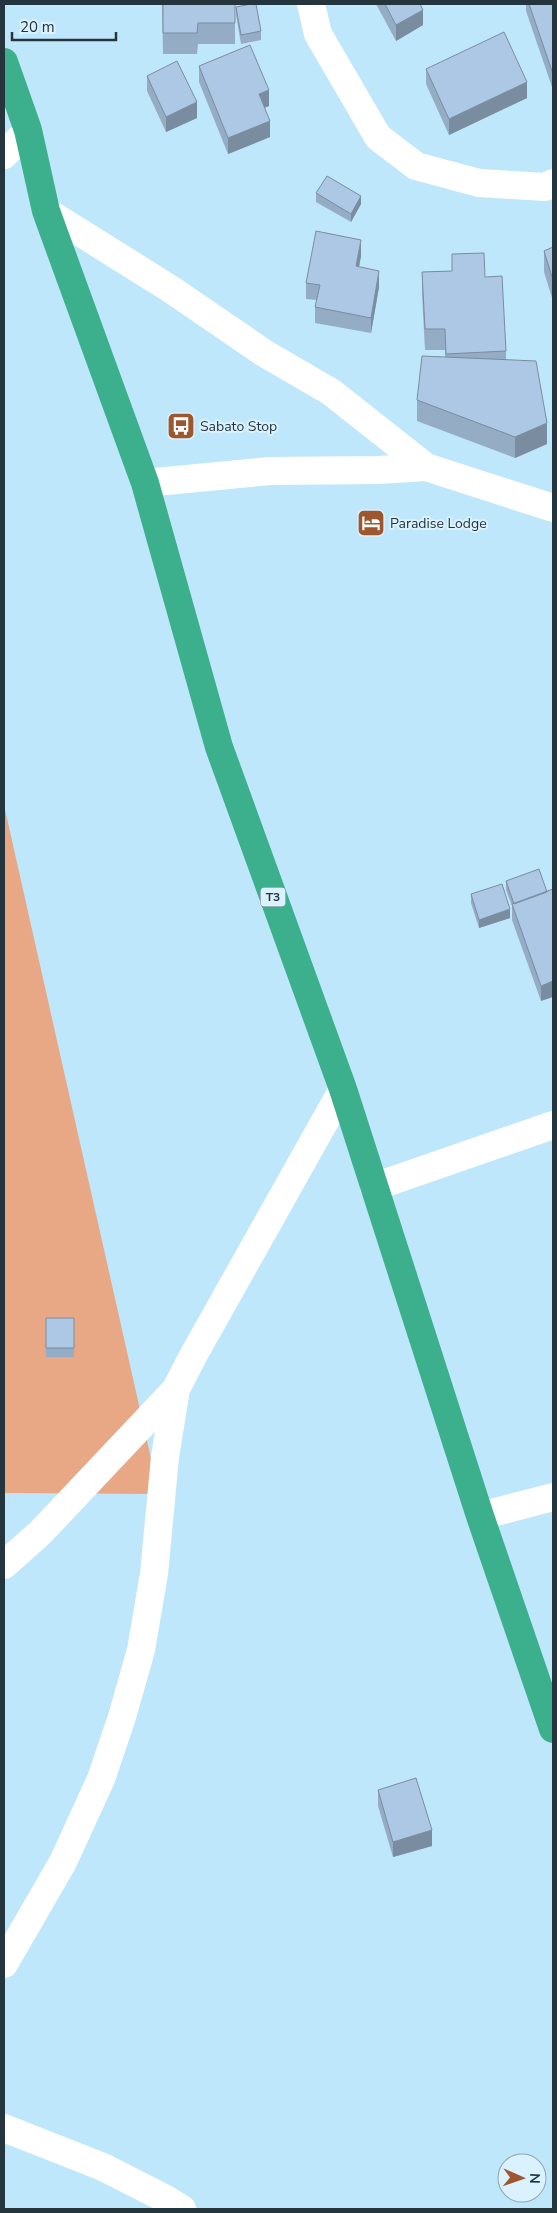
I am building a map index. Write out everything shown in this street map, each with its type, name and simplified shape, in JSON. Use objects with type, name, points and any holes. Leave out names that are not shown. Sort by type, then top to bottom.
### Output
[{"type":"highway","name":"T3","points":[[4,62],[28,130],[46,211],[145,483],[219,747],[343,1088],[480,1516],[553,1729]]},
{"type":"street","points":[[311,4],[318,34],[378,138],[416,166],[479,182],[546,187],[553,184]]},
{"type":"street","points":[[4,155],[28,130]]},
{"type":"street","points":[[46,211],[172,290],[264,353],[331,392],[426,467]]},
{"type":"street","points":[[145,483],[270,471],[426,467],[553,508]]},
{"type":"street","points":[[4,1565],[40,1533],[176,1389],[343,1088]]},
{"type":"street","points":[[374,1187],[553,1125]]},
{"type":"street","points":[[4,1964],[63,1862],[101,1778],[122,1717],[140,1650],[154,1574],[164,1457],[176,1389]]},
{"type":"street","points":[[480,1516],[553,1497]]},
{"type":"street","points":[[4,2128],[103,2167],[182,2209]]},
{"type":"shaded area","points":[[4,805],[159,1494],[4,1493]]},
{"type":"building","points":[[163,4],[235,4],[235,23],[198,23],[197,33],[163,33]]},
{"type":"building","points":[[256,4],[261,31],[241,35],[236,7]]},
{"type":"building","points":[[385,4],[420,4],[423,10],[396,25]]},
{"type":"building","points":[[529,4],[553,4],[553,74]]},
{"type":"building","points":[[504,32],[527,82],[449,119],[426,69]]},
{"type":"building","points":[[250,45],[269,90],[259,94],[270,121],[228,138],[199,66]]},
{"type":"building","points":[[177,61],[197,102],[166,117],[147,76]]},
{"type":"building","points":[[327,176],[361,196],[351,214],[316,193]]},
{"type":"building","points":[[316,231],[361,240],[356,266],[379,271],[371,318],[315,307],[320,285],[306,283]]},
{"type":"building","points":[[553,247],[553,280],[544,251]]},
{"type":"building","points":[[484,253],[485,277],[502,276],[506,351],[446,354],[445,329],[425,329],[422,272],[452,271],[452,254]]},
{"type":"building","points":[[422,356],[536,361],[547,423],[515,437],[417,400]]},
{"type":"building","points":[[539,869],[547,892],[514,904],[506,881]]},
{"type":"building","points":[[502,884],[510,909],[479,920],[471,894]]},
{"type":"building","points":[[553,889],[553,981],[541,986],[512,904]]},
{"type":"building","points":[[46,1318],[74,1318],[74,1348],[46,1348]]},
{"type":"building","points":[[416,1778],[432,1830],[393,1842],[378,1790]]},
{"type":"place","name":"Sabato Stop","points":[[181,426]]},
{"type":"place","name":"Paradise Lodge","points":[[371,523]]}]
